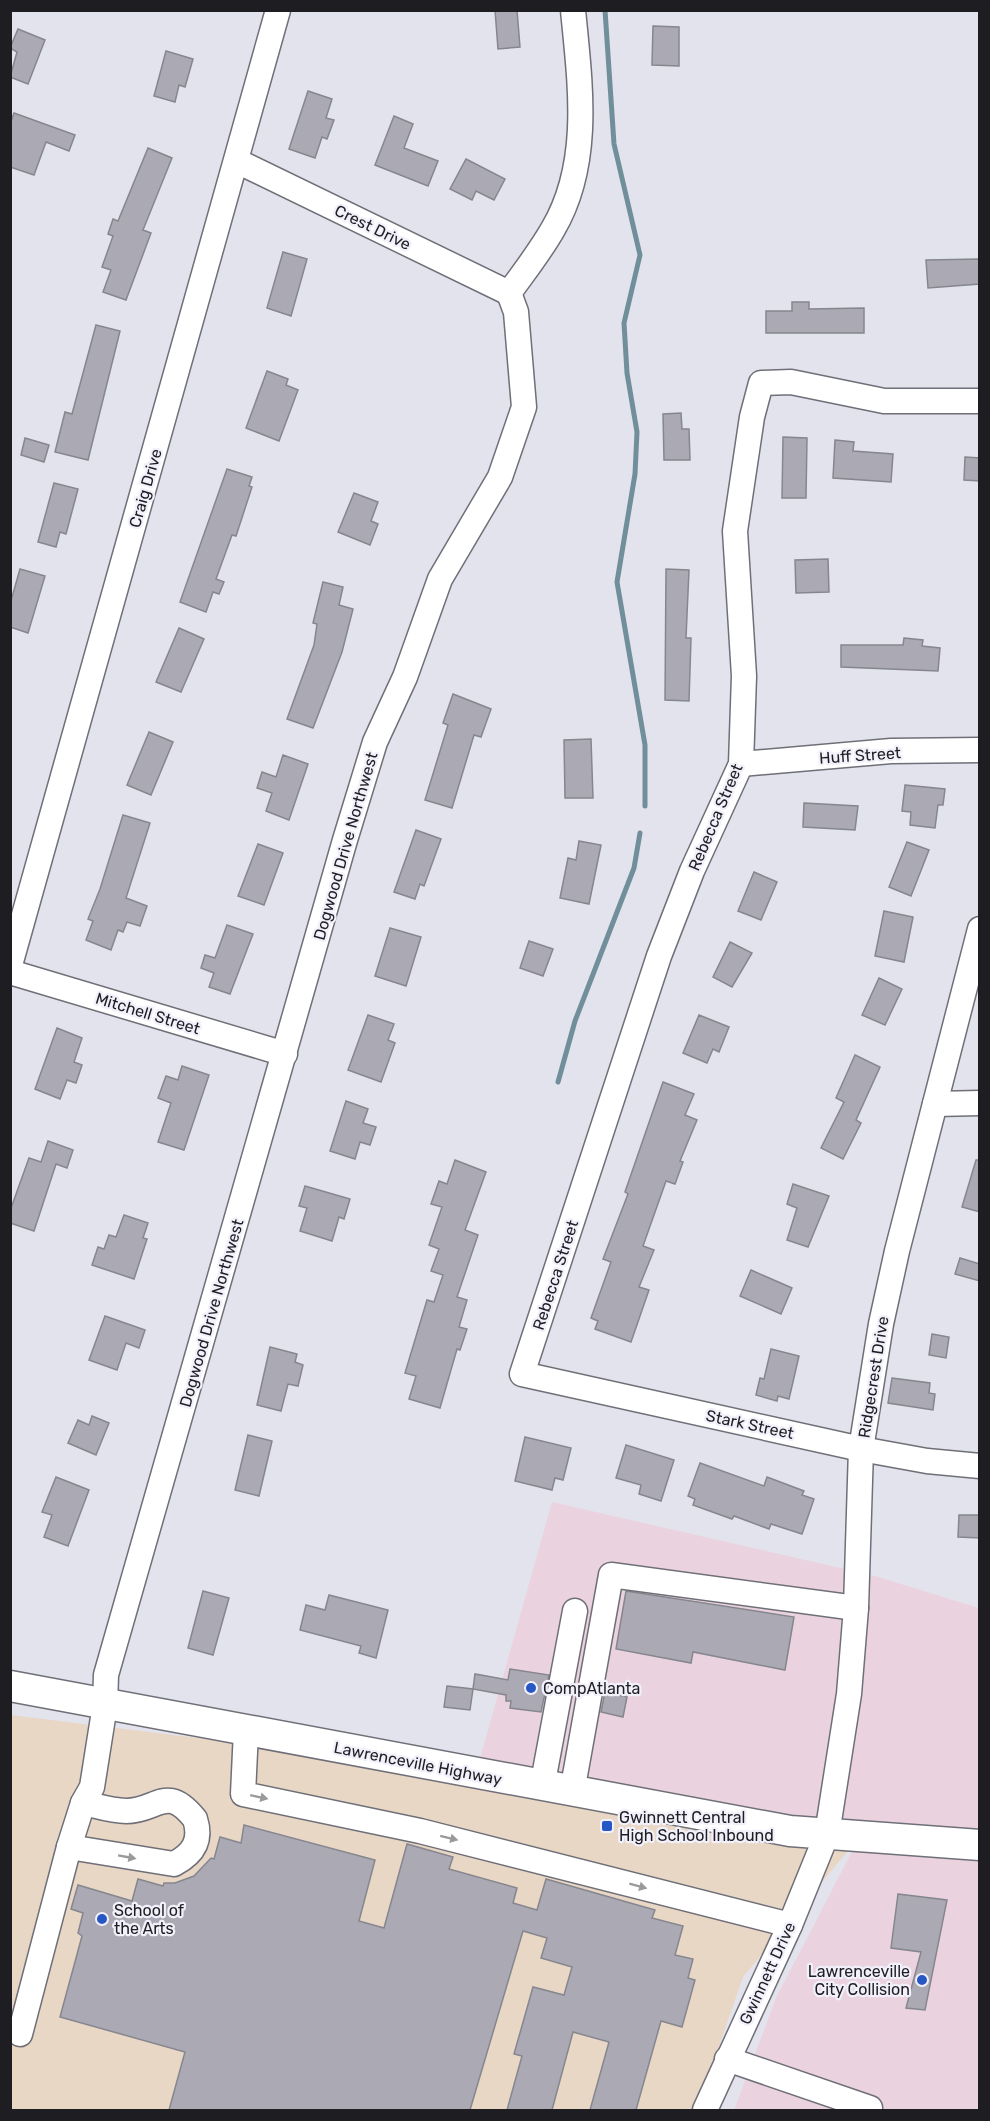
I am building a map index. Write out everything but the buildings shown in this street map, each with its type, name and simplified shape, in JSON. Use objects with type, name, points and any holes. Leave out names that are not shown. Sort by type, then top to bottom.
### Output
[{"type":"main road","name":"Lawrenceville Highway","points":[[10,1686],[780,1829],[980,1845]]},
{"type":"street","name":"Craig Drive","points":[[10,965],[278,10]]},
{"type":"street","points":[[509,294],[554,228],[571,188],[580,149],[580,79],[573,10]]},
{"type":"street","name":"Crest Drive","points":[[237,161],[509,294]]},
{"type":"street","name":"Dogwood Drive Northwest","points":[[20,2034],[69,1847],[83,1803],[92,1787],[105,1705],[106,1676],[375,742],[405,677],[440,579],[500,477],[524,407],[516,312],[509,294]]},
{"type":"street","name":"Rebecca Street","points":[[522,1374],[659,956],[692,871],[741,764],[744,676],[735,531],[752,417],[761,383],[791,381],[884,401],[980,401]]},
{"type":"street","name":"Huff Street","points":[[741,764],[891,751],[980,750]]},
{"type":"street","name":"Ridgecrest Drive","points":[[827,1834],[849,1694],[856,1608],[861,1449],[883,1314],[980,929]]},
{"type":"street","name":"Mitchell Street","points":[[10,972],[285,1054]]},
{"type":"street","points":[[935,1104],[980,1103]]},
{"type":"street","name":"Stark Street","points":[[522,1374],[861,1449],[927,1461],[980,1466]]},
{"type":"street","points":[[572,1792],[611,1575],[856,1608]]},
{"type":"street","points":[[542,1786],[575,1611]]},
{"type":"street","points":[[246,1731],[243,1794],[420,1831],[790,1924]]},
{"type":"street","points":[[69,1847],[174,1864],[194,1850],[198,1840],[195,1819],[179,1804],[161,1800],[137,1810],[126,1811],[83,1803]]},
{"type":"street","name":"Gwinnett Drive","points":[[705,2110],[790,1924],[827,1834]]},
{"type":"street","points":[[727,2059],[870,2108]]},
{"type":"shaded area","points":[[552,1502],[875,1576],[979,1608],[979,2110],[734,2110],[776,1998],[858,1840],[474,1780]]},
{"type":"shaded area","points":[[11,1715],[206,1739],[858,1839],[743,1977],[697,2110],[11,2110]]},
{"type":"waterway","points":[[605,10],[614,144],[640,255],[624,323],[627,373],[637,432],[635,474],[617,582],[645,745],[645,806]]},
{"type":"waterway","points":[[558,1082],[575,1021],[634,868],[640,833]]},
{"type":"place","name":"CompAtlanta","points":[[531,1688]]},
{"type":"place","name":"Gwinnett Central High School Inbound","points":[[607,1826]]},
{"type":"place","name":"School of the Arts","points":[[102,1919]]},
{"type":"place","name":"Lawrenceville City Collision","points":[[922,1980]]}]
